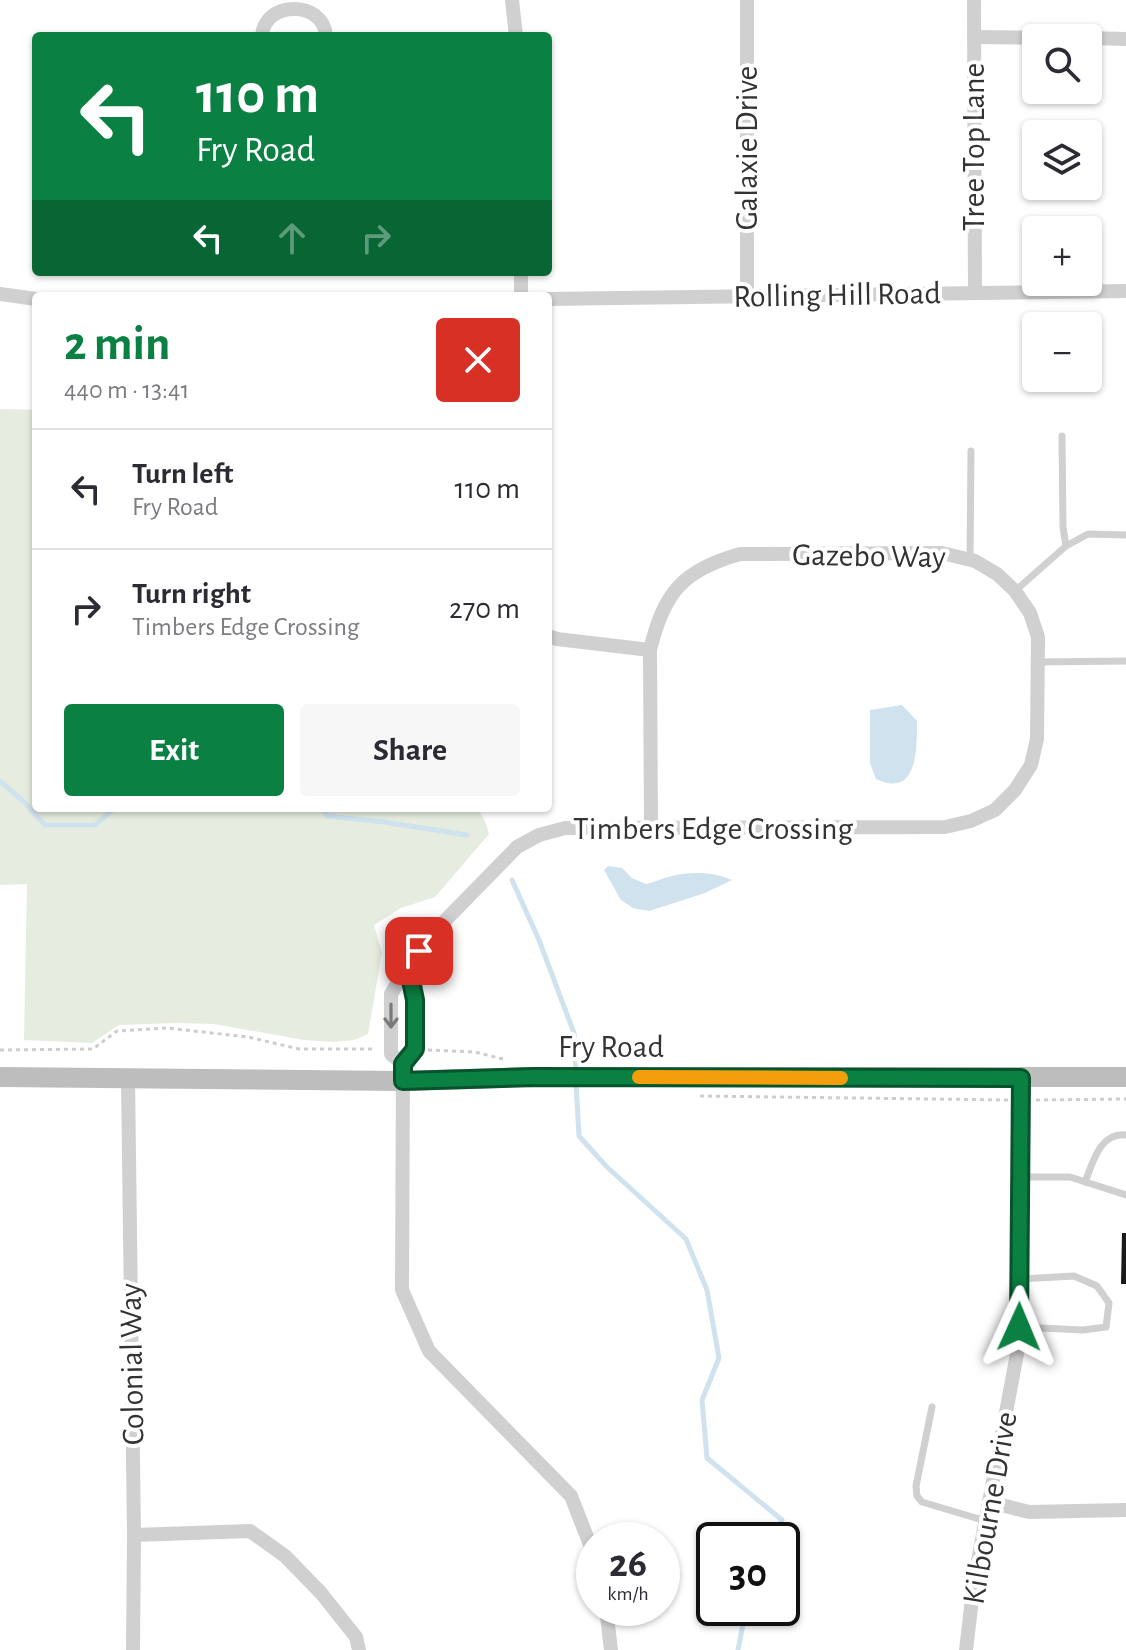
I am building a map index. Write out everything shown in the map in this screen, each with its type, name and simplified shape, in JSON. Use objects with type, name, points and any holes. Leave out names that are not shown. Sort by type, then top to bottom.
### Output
[{"type":"street","points":[[512,0],[516,32]]},
{"type":"street","name":"Galaxie Drive","points":[[747,0],[747,296]]},
{"type":"street","name":"Tree Top Lane","points":[[974,0],[975,293]]},
{"type":"street","points":[[262,32],[268,15],[283,3],[292,1],[310,5],[317,11],[323,19],[325,32]]},
{"type":"street","points":[[974,37],[1022,38]]},
{"type":"street","points":[[1102,38],[1126,39]]},
{"type":"street","name":"Rolling Hill Road","points":[[552,299],[1126,291]]},
{"type":"street","points":[[0,294],[32,298]]},
{"type":"street","name":"Gazebo Way","points":[[651,828],[650,650],[657,622],[670,596],[690,575],[714,561],[740,554],[942,553],[970,559],[997,574],[1015,591],[1030,613],[1038,637],[1037,739],[1031,765],[1015,790]]},
{"type":"street","points":[[552,637],[650,650]]},
{"type":"street","name":"Timbers Edge Crossing","points":[[391,1049],[391,994],[408,966],[430,936],[517,847],[539,835],[565,828],[945,827],[971,821],[995,810],[1015,790]]},
{"type":"street","points":[[408,966],[415,1000],[415,1049],[403,1072],[402,1290],[429,1351],[571,1496],[581,1522]]},
{"type":"street","points":[[391,1049],[403,1072]]},
{"type":"street","name":"Fry Road","points":[[0,1077],[128,1079],[403,1072],[534,1077],[1126,1077]]},
{"type":"street","name":"Kilbourne Drive","points":[[966,1650],[974,1582],[1015,1372],[1020,1279],[1021,1078]]},
{"type":"street","name":"Colonial Way","points":[[128,1079],[133,1650]]},
{"type":"street","points":[[990,1502],[1029,1512],[1126,1510]]},
{"type":"street","points":[[134,1535],[250,1531],[285,1556],[321,1593],[356,1637],[359,1650]]},
{"type":"street","points":[[608,1626],[611,1650]]},
{"type":"lane","points":[[1062,436],[1066,546]]},
{"type":"lane","points":[[970,559],[971,451]]},
{"type":"lane","points":[[1015,591],[1066,546],[1088,534],[1126,535]]},
{"type":"lane","points":[[1038,662],[1126,661]]},
{"type":"lane","points":[[1085,1182],[1101,1146],[1109,1137],[1126,1135]]},
{"type":"lane","points":[[1021,1177],[1070,1177],[1126,1195]]},
{"type":"lane","points":[[1019,1327],[1083,1330],[1106,1327],[1109,1303],[1097,1286],[1074,1276],[1020,1279]]},
{"type":"lane","points":[[932,1407],[916,1486],[917,1496],[922,1502],[986,1521]]},
{"type":"path","points":[[0,1050],[93,1049],[117,1031],[167,1028],[248,1037],[299,1049],[391,1049]]},
{"type":"path","points":[[415,1049],[475,1052],[512,1061]]},
{"type":"path","points":[[687,1096],[1126,1099]]},
{"type":"shaded area","points":[[0,409],[32,410],[32,812],[479,812],[489,834],[435,897],[401,908],[374,925],[382,953],[368,1034],[354,1040],[304,1040],[214,1024],[176,1023],[119,1025],[92,1043],[24,1040],[27,884],[0,885]]},
{"type":"water","points":[[902,705],[917,721],[915,756],[907,777],[890,783],[876,779],[870,763],[870,710]]},
{"type":"water","points":[[608,866],[622,868],[632,878],[646,884],[679,874],[695,873],[732,880],[705,893],[649,911],[633,908],[621,900],[604,870]]},
{"type":"building","points":[[1122,1233],[1126,1233],[1126,1284],[1121,1284]]},
{"type":"waterway","points":[[0,781],[32,811]]},
{"type":"waterway","points":[[33,812],[45,825],[95,825],[110,812]]},
{"type":"waterway","points":[[325,812],[327,816],[467,835]]},
{"type":"waterway","points":[[512,880],[539,940],[574,1033],[576,1072]]},
{"type":"waterway","points":[[576,1082],[579,1136],[606,1166],[686,1239],[707,1290],[719,1358],[702,1400],[707,1458],[781,1522]]},
{"type":"waterway","points":[[738,1650],[743,1626]]},
{"type":"slow traffic","points":[[639,1077],[841,1078]]},
{"type":"route","points":[[419,951],[408,966],[415,1000],[415,1049],[403,1064],[403,1081],[534,1077],[1021,1078],[1019,1327]]}]
